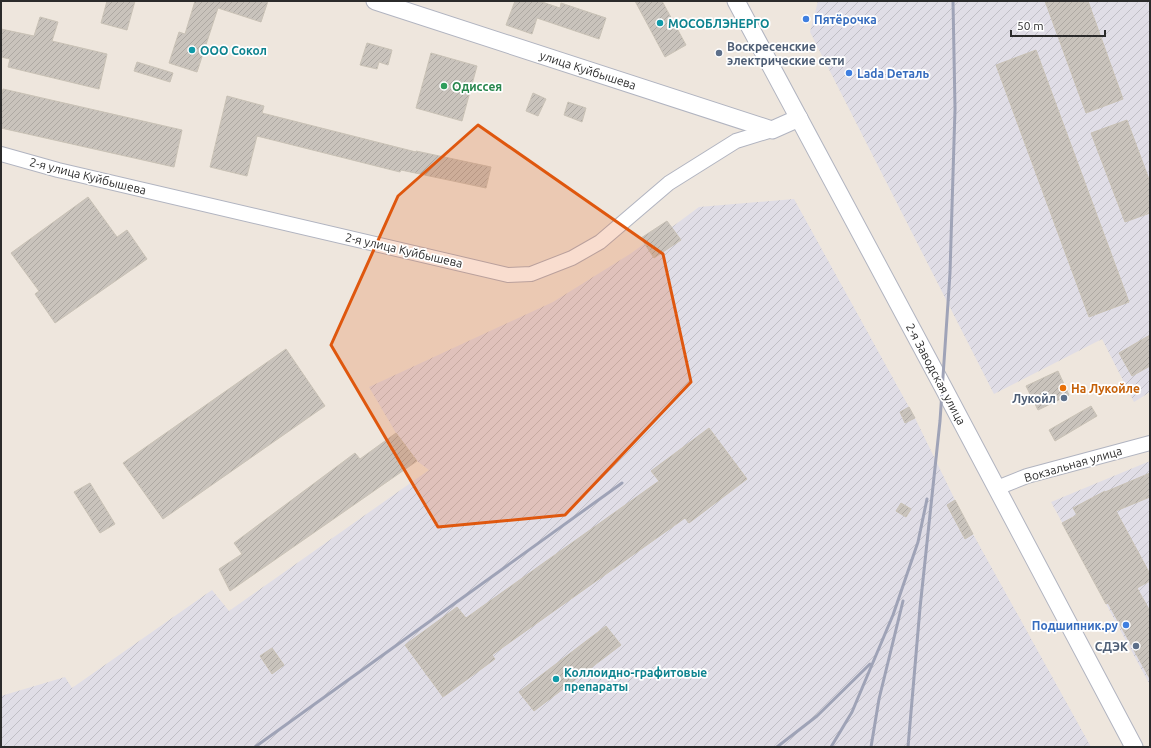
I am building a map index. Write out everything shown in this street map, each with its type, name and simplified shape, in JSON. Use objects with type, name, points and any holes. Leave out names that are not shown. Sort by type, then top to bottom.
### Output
[{"type":"street","name":"улица Куйбышева","points":[[375,1],[772,130]]},
{"type":"street","name":"2-я Заводская улица","points":[[736,1],[1134,747]]},
{"type":"street","points":[[772,130],[799,118]]},
{"type":"street","name":"2-я улица Куйбышева","points":[[1,154],[66,171],[508,275],[531,274],[572,258],[600,242],[669,183],[736,141],[772,130]]},
{"type":"street","name":"Вокзальная улица","points":[[997,488],[1027,476],[1150,443]]},
{"type":"highlighted area","points":[[478,125],[663,254],[691,382],[565,515],[438,527],[331,345],[398,196]]},
{"type":"shaded area","points":[[818,1],[1150,1],[1150,392],[1134,402],[1102,339],[994,394],[810,32]]},
{"type":"shaded area","points":[[794,199],[915,418],[973,534],[1091,747],[1,747],[1,696],[65,677],[72,688],[212,590],[229,611],[429,470],[417,461],[396,433],[369,387],[553,302],[630,254],[644,244],[641,238],[667,221],[672,227],[699,207]]},
{"type":"shaded area","points":[[1150,461],[1150,685],[1051,502]]},
{"type":"building","points":[[107,1],[135,1],[127,30],[101,23]]},
{"type":"building","name":"ООО Сокол","points":[[195,1],[268,1],[261,22],[218,8],[197,72],[169,63],[179,32],[185,34]]},
{"type":"building","points":[[515,1],[539,1],[560,8],[561,3],[606,18],[599,39],[537,18],[532,34],[506,25]]},
{"type":"building","name":"МОСОБЛЭНЕРГО","points":[[635,1],[662,1],[686,45],[665,57]]},
{"type":"building","points":[[1045,1],[1088,1],[1123,99],[1086,113]]},
{"type":"building","points":[[40,17],[58,22],[52,41],[107,54],[99,89],[8,67],[10,59],[1,57],[1,29],[34,36]]},
{"type":"building","points":[[367,43],[392,50],[388,65],[379,62],[377,69],[360,65]]},
{"type":"building","points":[[1036,50],[1129,302],[1089,317],[996,65]]},
{"type":"building","points":[[431,53],[477,66],[462,121],[416,108]]},
{"type":"building","points":[[137,62],[173,73],[170,82],[134,71]]},
{"type":"building","points":[[3,89],[182,130],[174,167],[1,128],[1,97]]},
{"type":"building","points":[[533,93],[546,99],[538,116],[526,111]]},
{"type":"building","points":[[227,96],[264,106],[262,113],[416,152],[491,167],[486,188],[401,170],[400,172],[257,136],[247,176],[210,167]]},
{"type":"building","points":[[568,102],[586,108],[582,122],[564,115]]},
{"type":"building","points":[[1127,120],[1150,182],[1150,213],[1125,222],[1091,133]]},
{"type":"building","points":[[88,197],[117,237],[127,230],[147,259],[55,323],[35,294],[39,291],[11,253]]},
{"type":"building","points":[[667,221],[681,240],[654,258],[641,238]]},
{"type":"building","points":[[1150,335],[1150,366],[1132,376],[1119,353]]},
{"type":"building","points":[[286,349],[325,406],[163,519],[123,463]]},
{"type":"building","points":[[1058,371],[1069,395],[1038,410],[1026,386]]},
{"type":"building","points":[[1091,406],[1097,416],[1055,441],[1049,430]]},
{"type":"building","points":[[909,407],[915,418],[905,423],[900,412]]},
{"type":"building","points":[[709,428],[747,479],[689,523],[685,518],[492,655],[495,659],[443,697],[405,645],[457,607],[466,618],[659,481],[651,471]]},
{"type":"building","points":[[396,433],[417,461],[230,591],[219,569],[242,554],[234,543],[355,453],[360,459]]},
{"type":"building","points":[[1150,473],[1150,497],[1116,511],[1150,574],[1150,581],[1137,588],[1150,611],[1150,679],[1108,603],[1106,604],[1062,523],[1077,515],[1073,508],[1105,491]]},
{"type":"building","points":[[90,483],[115,524],[100,533],[74,492]]},
{"type":"building","points":[[955,500],[973,534],[965,539],[947,505]]},
{"type":"building","points":[[901,503],[911,509],[906,517],[896,511]]},
{"type":"building","name":"Коллоидно-графитовые препараты","points":[[606,626],[621,645],[534,711],[519,692]]},
{"type":"building","points":[[272,648],[284,665],[272,674],[260,656]]},
{"type":"railway","points":[[908,747],[920,608],[940,421],[950,273],[955,109],[953,1]]},
{"type":"railway","points":[[255,747],[622,483]]},
{"type":"railway","points":[[831,747],[852,712],[893,615],[918,542],[927,499]]},
{"type":"railway","points":[[871,747],[879,699],[903,601]]},
{"type":"railway","points":[[777,747],[817,716],[870,664]]},
{"type":"place","name":"Пятёрочка","points":[[806,19]]},
{"type":"place","name":"МОСОБЛЭНЕРГО","points":[[660,23]]},
{"type":"place","name":"ООО Сокол","points":[[192,50]]},
{"type":"place","name":"Воскресенские электрические сети","points":[[719,53]]},
{"type":"place","name":"Lada Dеталь","points":[[849,73]]},
{"type":"place","name":"Одиссея","points":[[444,86]]},
{"type":"place","name":"На Лукойле","points":[[1063,388]]},
{"type":"place","name":"Лукойл","points":[[1064,398]]},
{"type":"place","name":"Подшипник.ру","points":[[1126,625]]},
{"type":"place","name":"СДЭК","points":[[1136,646]]},
{"type":"place","name":"Коллоидно-графитовые препараты","points":[[556,679]]}]
